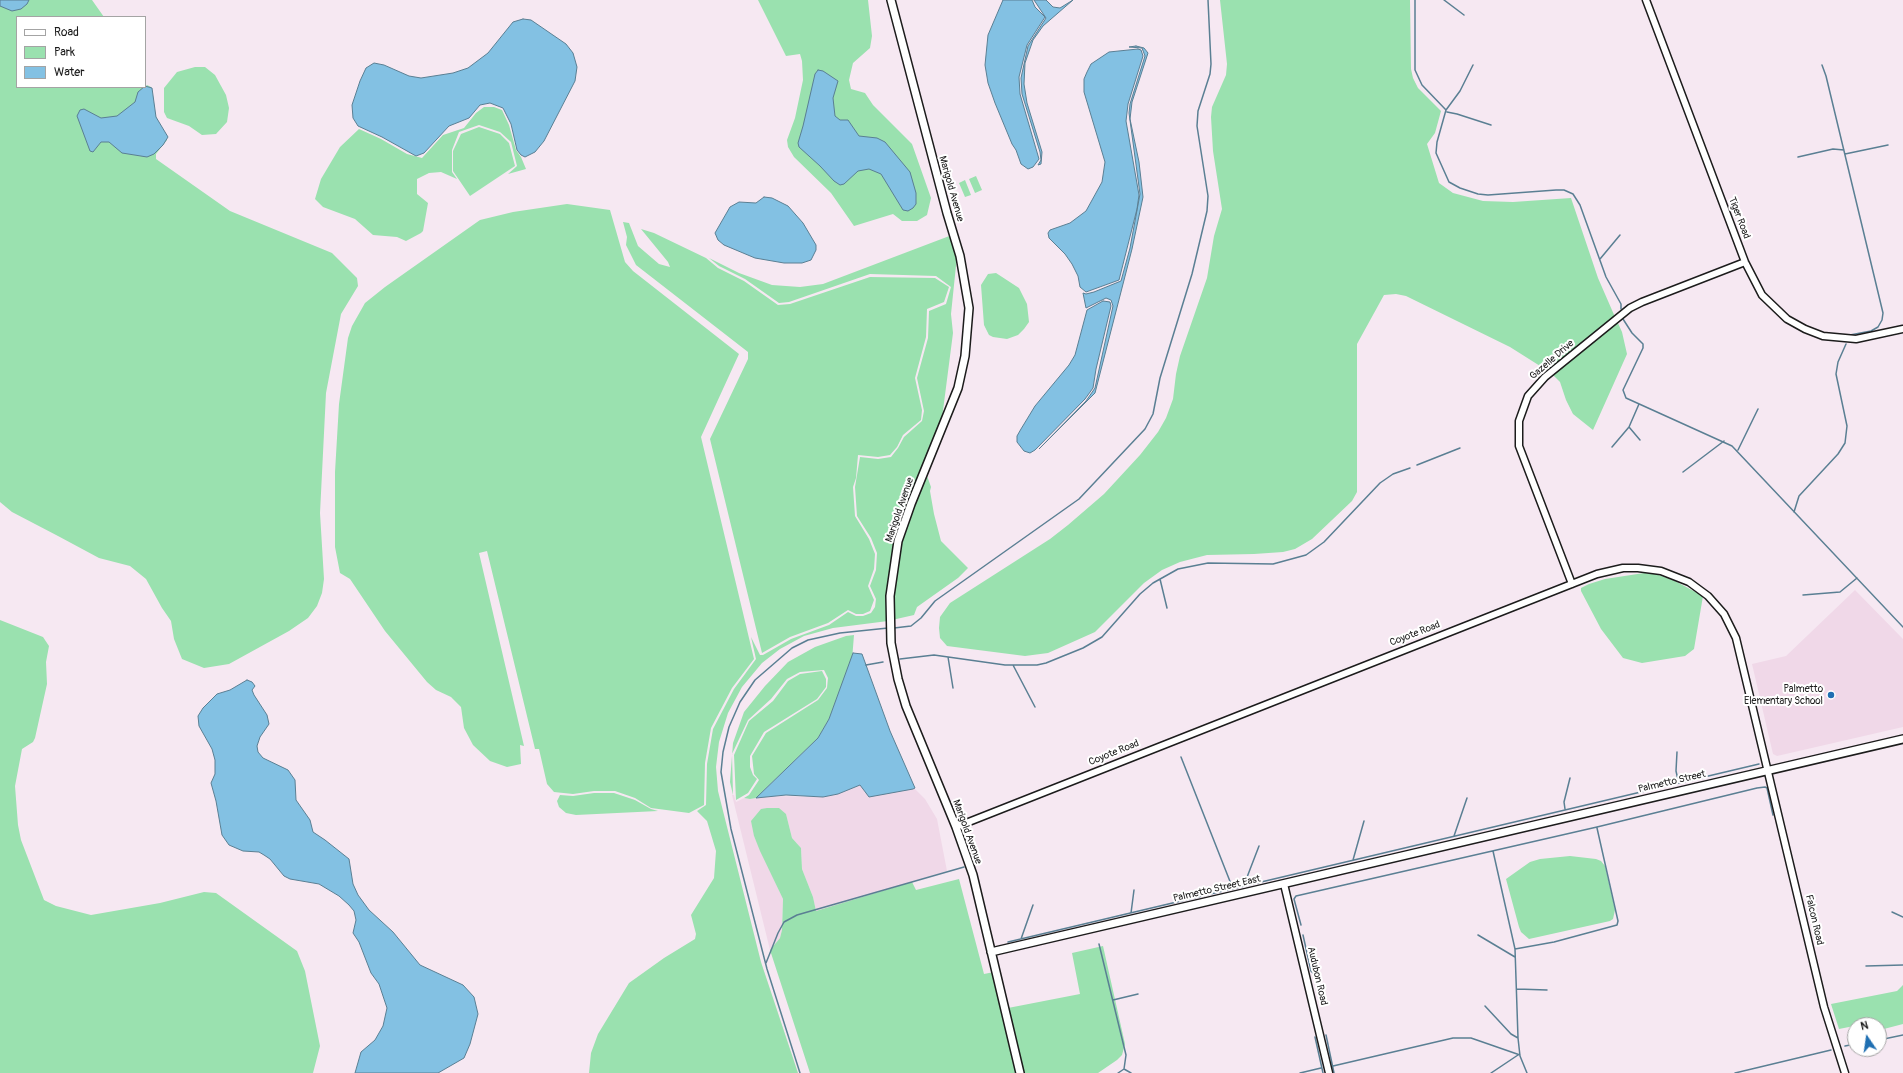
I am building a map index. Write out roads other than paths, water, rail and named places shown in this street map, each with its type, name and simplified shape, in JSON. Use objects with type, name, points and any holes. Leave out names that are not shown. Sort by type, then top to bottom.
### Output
[{"type":"main road","name":"Marigold Avenue","points":[[891,0],[947,213],[960,256],[966,282],[968,308],[965,356],[958,388],[911,504],[898,541],[892,578],[890,621],[891,634],[897,673],[906,706],[956,827],[973,875],[1020,1073]]},
{"type":"main road","name":"Palmetto Street","points":[[1446,845],[1903,739]]},
{"type":"main road","name":"Palmetto Street East","points":[[992,952],[1446,845]]},
{"type":"street","name":"Tiger Road","points":[[1646,0],[1745,262],[1755,283],[1766,300],[1781,315],[1805,329],[1824,336],[1848,339],[1869,337],[1903,329]]},
{"type":"street","name":"Gazelle Drive","points":[[1572,584],[1519,446],[1519,421],[1528,396],[1545,377],[1630,308],[1745,262]]},
{"type":"street","name":"Coyote Road","points":[[956,827],[1572,584],[1608,571],[1638,568],[1653,569],[1675,575],[1695,586],[1708,596],[1724,614],[1736,638],[1768,770]]},
{"type":"street","name":"Falcon Road","points":[[1768,770],[1824,1006],[1845,1073]]},
{"type":"street","name":"Audubon Road","points":[[1284,884],[1329,1073]]},
{"type":"water","points":[[0,0],[29,0],[21,9],[12,11],[0,6]]},
{"type":"water","points":[[1003,0],[1032,0],[1035,7],[1045,17],[1027,45],[1019,77],[1020,94],[1039,159],[1033,167],[1028,169],[1021,164],[995,103],[988,83],[985,65],[988,35]]},
{"type":"water","points":[[1034,0],[1046,0],[1053,7],[1060,8],[1073,0],[1043,26],[1033,40],[1025,63],[1024,84],[1027,103],[1042,152],[1041,164],[1038,165],[1041,160],[1040,152],[1022,94],[1021,78],[1028,46],[1046,18]]},
{"type":"water","points":[[523,19],[531,20],[566,44],[573,53],[577,67],[575,81],[544,141],[535,152],[525,157],[521,155],[517,150],[511,124],[503,108],[490,103],[480,105],[469,118],[449,126],[424,153],[416,156],[382,137],[358,126],[353,118],[352,105],[360,81],[366,68],[374,63],[384,65],[409,76],[421,78],[453,73],[468,68],[488,53],[513,22]]},
{"type":"water","points":[[1136,46],[1144,48],[1148,53],[1132,102],[1130,119],[1139,162],[1143,197],[1132,249],[1095,393],[1039,449],[1086,401],[1095,388],[1113,306],[1111,300],[1106,298],[1086,308],[1083,293],[1086,294],[1094,292],[1121,281],[1130,248],[1140,194],[1129,113],[1130,104],[1145,56],[1142,48],[1129,47]]},
{"type":"water","points":[[1141,50],[1143,56],[1128,104],[1126,121],[1139,195],[1137,209],[1119,280],[1086,292],[1080,287],[1078,276],[1072,264],[1065,254],[1049,238],[1048,233],[1050,230],[1070,223],[1086,211],[1102,182],[1105,162],[1084,92],[1084,79],[1087,72],[1091,64],[1109,52]]},
{"type":"water","points":[[818,70],[823,71],[838,81],[833,98],[835,116],[840,120],[848,120],[859,136],[877,138],[885,142],[910,172],[916,193],[916,204],[913,208],[908,211],[903,210],[881,174],[869,169],[858,171],[844,184],[840,185],[799,147],[798,143],[815,74]]},
{"type":"water","points":[[146,86],[152,88],[156,117],[168,137],[163,145],[154,154],[147,157],[122,153],[109,142],[101,142],[93,152],[90,151],[77,116],[80,110],[84,109],[101,118],[117,116],[135,102],[138,92],[143,88],[146,88]]},
{"type":"water","points":[[764,197],[772,198],[788,206],[803,223],[816,245],[816,250],[811,260],[802,263],[784,263],[755,258],[724,245],[718,240],[715,233],[730,207],[739,202],[756,203]]},
{"type":"water","points":[[1103,301],[1110,302],[1111,306],[1093,388],[1085,399],[1035,450],[1030,453],[1024,451],[1017,442],[1017,436],[1035,406],[1069,365],[1075,355],[1087,310]]},
{"type":"water","points":[[853,653],[862,654],[890,731],[915,788],[869,797],[860,785],[838,794],[823,797],[786,795],[756,798],[818,738],[829,719]]},
{"type":"water","points":[[247,680],[252,682],[255,686],[252,690],[267,715],[269,724],[260,737],[257,746],[258,752],[263,758],[288,770],[295,780],[296,800],[310,820],[313,832],[349,859],[353,884],[358,895],[369,910],[393,932],[420,965],[463,985],[474,997],[478,1014],[470,1044],[464,1058],[438,1073],[355,1073],[361,1052],[375,1040],[383,1026],[387,1008],[379,984],[371,973],[359,942],[353,933],[356,920],[354,911],[339,896],[319,884],[290,879],[284,876],[270,859],[264,855],[259,852],[243,851],[229,845],[222,835],[211,783],[215,774],[215,760],[212,749],[199,726],[198,716],[203,708],[217,694],[230,690]]},
{"type":"waterway","points":[[894,628],[911,626],[921,618],[935,601],[1079,499],[1145,429],[1153,414],[1160,378],[1192,274],[1207,211],[1208,196],[1197,126],[1198,111],[1210,74],[1211,64],[1208,0]]},
{"type":"waterway","points":[[1415,0],[1415,70],[1422,85],[1446,110],[1437,142],[1436,153],[1449,182],[1460,188],[1478,194],[1488,195],[1556,190],[1564,190],[1573,194],[1580,205],[1606,277],[1621,304],[1621,309]]},
{"type":"waterway","points":[[1444,0],[1464,15]]},
{"type":"waterway","points":[[1446,110],[1460,91],[1473,65]]},
{"type":"waterway","points":[[1822,65],[1826,76],[1883,313],[1882,320],[1878,327],[1871,331],[1850,335]]},
{"type":"waterway","points":[[1447,112],[1491,125]]},
{"type":"waterway","points":[[1845,154],[1888,145]]},
{"type":"waterway","points":[[1798,157],[1833,149],[1844,150]]},
{"type":"waterway","points":[[1600,259],[1620,235]]},
{"type":"waterway","points":[[1623,319],[1632,333],[1643,344],[1643,348],[1623,390],[1626,398],[1732,446],[1903,627]]},
{"type":"waterway","points":[[1794,512],[1799,496],[1838,454],[1845,443],[1847,426],[1836,374],[1838,362],[1846,344]]},
{"type":"waterway","points":[[1612,447],[1629,427],[1639,404]]},
{"type":"waterway","points":[[1738,450],[1758,409]]},
{"type":"waterway","points":[[1629,427],[1640,440]]},
{"type":"waterway","points":[[1683,472],[1724,441]]},
{"type":"waterway","points":[[1417,465],[1460,448]]},
{"type":"waterway","points":[[900,659],[934,655],[1005,665],[1037,665],[1046,663],[1083,648],[1102,637],[1140,594],[1153,583],[1178,569],[1208,563],[1273,564],[1306,555],[1324,542],[1380,483],[1393,474],[1410,468]]},
{"type":"waterway","points":[[1803,595],[1840,592],[1857,578]]},
{"type":"waterway","points":[[1160,579],[1167,608]]},
{"type":"waterway","points":[[800,1073],[767,969],[731,829],[721,772],[723,752],[729,727],[740,702],[755,680],[792,648],[808,640],[840,633],[888,628]]},
{"type":"waterway","points":[[948,657],[953,688]]},
{"type":"waterway","points":[[866,665],[883,662]]},
{"type":"waterway","points":[[1013,665],[1035,707]]},
{"type":"waterway","points":[[1677,752],[1676,771],[1678,780],[1681,782]]},
{"type":"waterway","points":[[1181,757],[1233,889]]},
{"type":"waterway","points":[[1008,942],[1759,764]]},
{"type":"waterway","points":[[1565,809],[1564,802],[1570,778]]},
{"type":"waterway","points":[[1301,925],[1294,899],[1296,896],[1597,827],[1757,788],[1767,788],[1773,815]]},
{"type":"waterway","points":[[1454,836],[1467,798]]},
{"type":"waterway","points":[[1353,860],[1364,821]]},
{"type":"waterway","points":[[1515,949],[1554,942],[1617,925],[1618,921],[1597,828]]},
{"type":"waterway","points":[[1244,885],[1259,846]]},
{"type":"waterway","points":[[1493,851],[1515,949],[1518,1038],[1520,1056],[1527,1073]]},
{"type":"waterway","points":[[766,963],[784,922],[797,915],[964,867]]},
{"type":"waterway","points":[[1131,913],[1134,890]]},
{"type":"waterway","points":[[1021,939],[1033,905]]},
{"type":"waterway","points":[[1892,912],[1903,917]]},
{"type":"waterway","points":[[1303,935],[1311,971],[1315,975]]},
{"type":"waterway","points":[[1478,935],[1515,957]]},
{"type":"waterway","points":[[1099,944],[1126,1055],[1124,1069],[1118,1073]]},
{"type":"waterway","points":[[1866,966],[1903,965]]},
{"type":"waterway","points":[[1517,989],[1547,990]]},
{"type":"waterway","points":[[1113,1000],[1138,994]]},
{"type":"waterway","points":[[1485,1006],[1511,1034],[1518,1038]]},
{"type":"waterway","points":[[1326,1035],[1334,1073]]},
{"type":"waterway","points":[[1887,1038],[1903,1035]]},
{"type":"waterway","points":[[1315,1037],[1323,1073]]},
{"type":"waterway","points":[[1333,1066],[1453,1038],[1471,1038],[1520,1055]]},
{"type":"waterway","points":[[1735,1073],[1831,1050]]},
{"type":"waterway","points":[[1491,1073],[1518,1055]]},
{"type":"waterway","points":[[1300,1073],[1321,1068]]},
{"type":"waterway","points":[[1124,1069],[1131,1073]]},
{"type":"place","name":"Palmetto Elementary School","points":[[1831,695]]}]
